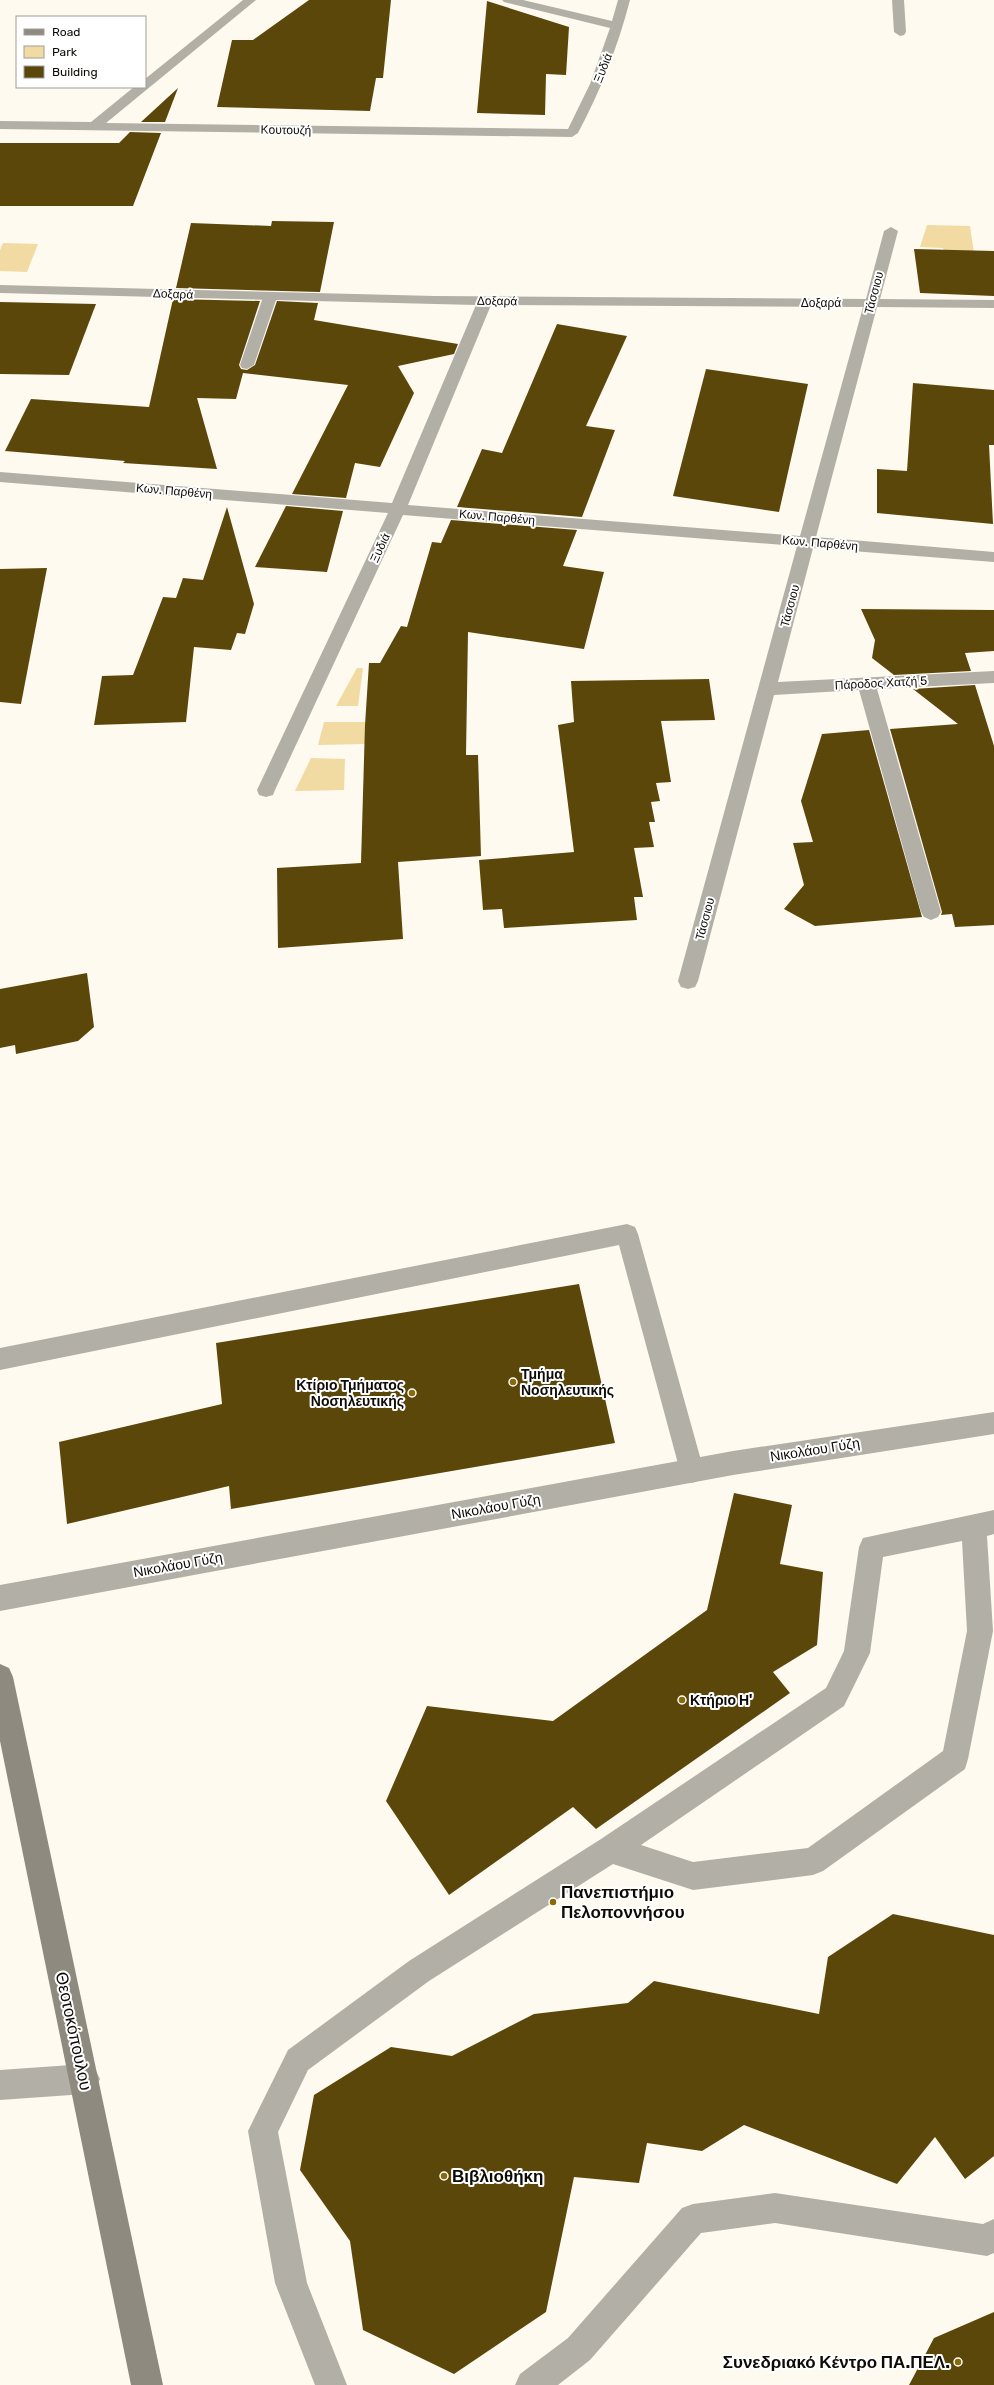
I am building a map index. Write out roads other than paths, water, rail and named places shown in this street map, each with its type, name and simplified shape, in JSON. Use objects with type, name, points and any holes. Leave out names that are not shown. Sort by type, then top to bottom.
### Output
[{"type":"street","points":[[146,84],[250,0]]},
{"type":"street","points":[[508,0],[618,26]]},
{"type":"street","name":"Ξυδιά","points":[[572,133],[596,86],[612,48],[624,0]]},
{"type":"street","points":[[898,0],[900,32]]},
{"type":"street","points":[[94,126],[141,88]]},
{"type":"street","name":"Κουτουζή","points":[[0,125],[374,132],[572,133]]},
{"type":"street","name":"Τάσσιου","points":[[688,981],[891,231]]},
{"type":"street","name":"Δοξαρά","points":[[0,289],[270,297],[486,301],[994,304]]},
{"type":"street","points":[[247,365],[270,297]]},
{"type":"street","name":"Ξυδιά","points":[[266,790],[398,509],[486,301]]},
{"type":"street","name":"Κων. Παρθένη","points":[[0,477],[994,557]]},
{"type":"street","name":"Πάροδος Χατζή 5","points":[[768,689],[866,683],[994,678]]},
{"type":"street","points":[[866,683],[931,912]]},
{"type":"street","points":[[0,1359],[627,1234],[692,1471]]},
{"type":"street","name":"Νικολάου Γύζη","points":[[0,1598],[733,1463],[994,1423]]},
{"type":"street","points":[[331,2385],[291,2283],[263,2131],[298,2060],[419,1971],[611,1849],[835,1698],[857,1653],[872,1547],[984,1524],[980,1631],[955,1759],[813,1861],[693,1876],[611,1849]]},
{"type":"street","name":"Θεοτοκόπουλου","points":[[0,1677],[147,2385]]},
{"type":"street","points":[[0,2086],[84,2079]]},
{"type":"street","points":[[531,2385],[579,2349],[693,2219],[775,2208],[988,2240],[994,2235]]},
{"type":"place","name":"Τμήμα Νοσηλευτικής","points":[[513,1382]]},
{"type":"place","name":"Κτίριο Τμήματος Νοσηλευτικής","points":[[412,1393]]},
{"type":"place","name":"Κτήριο Η'","points":[[682,1700]]},
{"type":"place","name":"Πανεπιστήμιο Πελοποννήσου","points":[[553,1902]]},
{"type":"place","name":"Βιβλιοθήκη","points":[[444,2176]]},
{"type":"place","name":"Συνεδριακό Κέντρο ΠΑ.ΠΕΛ.","points":[[958,2362]]}]
